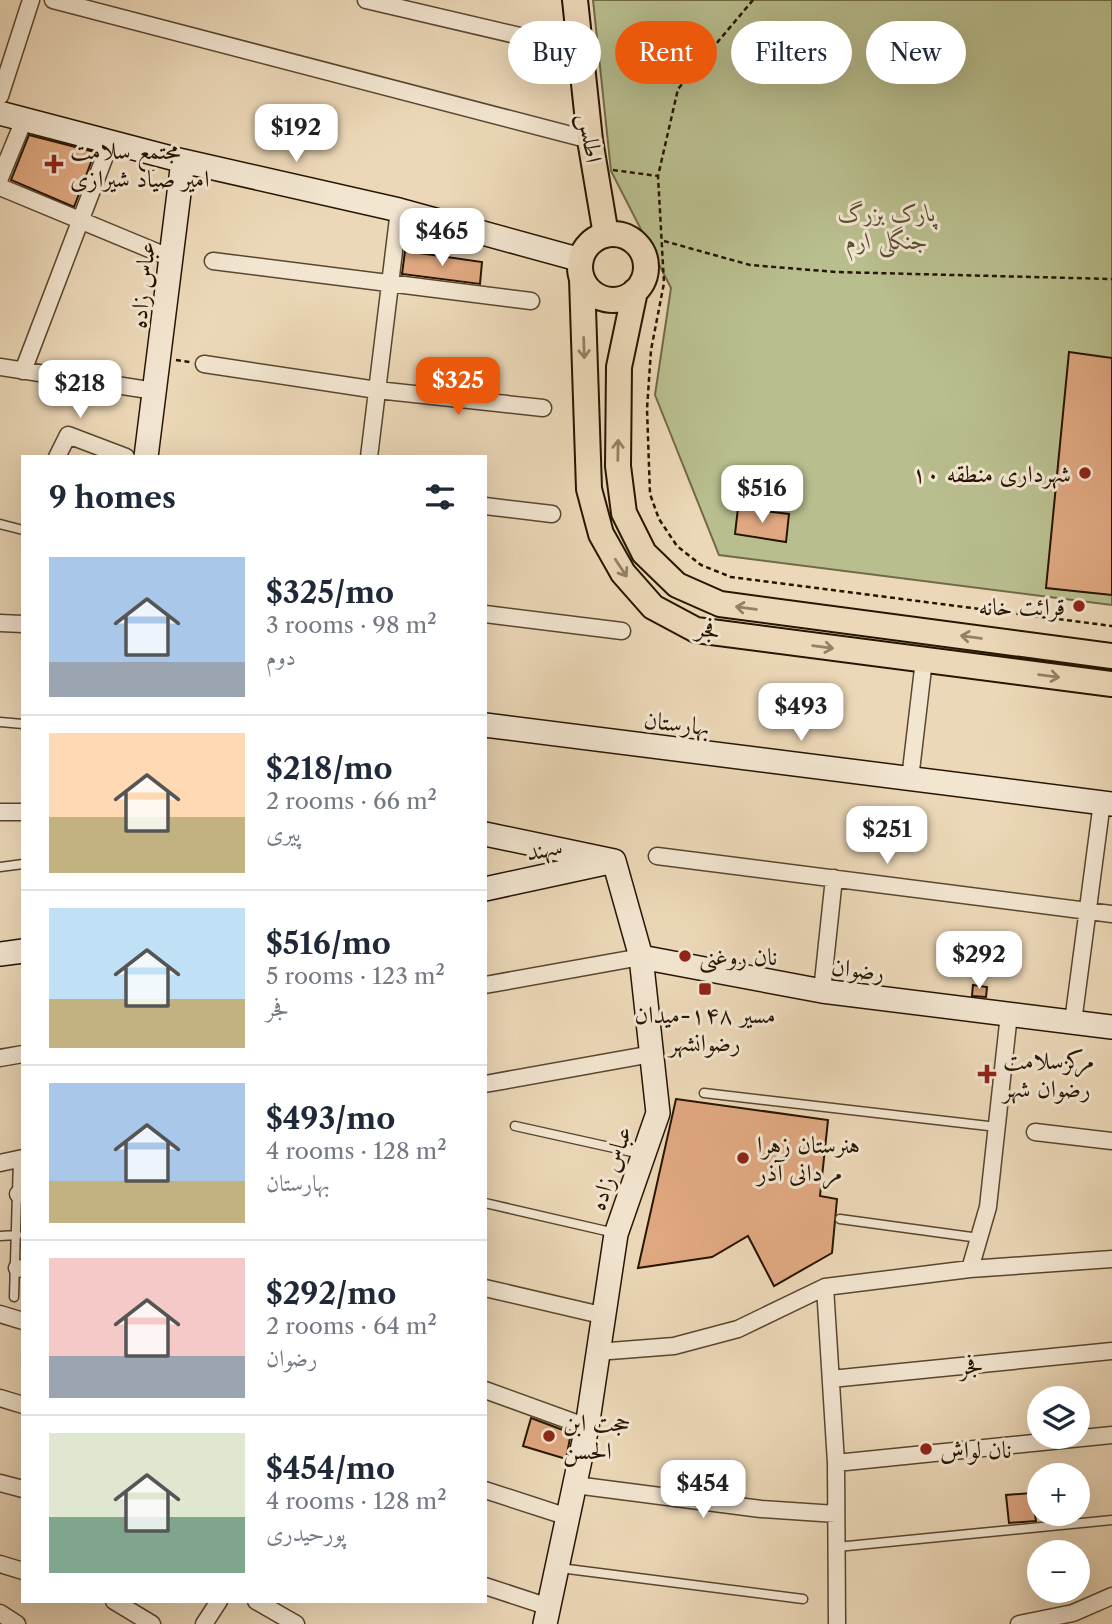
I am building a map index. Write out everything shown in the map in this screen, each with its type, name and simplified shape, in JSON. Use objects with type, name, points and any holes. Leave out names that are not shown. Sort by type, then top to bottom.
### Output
[{"type":"main road","name":"اطلس","points":[[575,0],[577,21]]},
{"type":"main road","name":"اطلس","points":[[584,84],[606,235]]},
{"type":"main road","points":[[0,113],[110,143],[399,210],[582,270]]},
{"type":"main road","name":"عباس زاده","points":[[146,455],[183,160]]},
{"type":"main road","points":[[606,235],[627,237],[643,252],[646,273],[635,291],[617,300],[606,299],[588,289],[582,270],[590,244],[606,235]]},
{"type":"main road","name":"فجر","points":[[582,270],[589,489],[601,534],[623,573],[653,607],[696,630],[1112,684]]},
{"type":"main road","name":"فجر","points":[[635,291],[619,367],[618,466],[624,513],[644,553],[677,585],[720,604],[1112,656]]},
{"type":"main road","points":[[924,660],[928,631]]},
{"type":"main road","name":"بهارستان","points":[[487,725],[1107,803]]},
{"type":"main road","points":[[487,834],[614,861]]},
{"type":"main road","name":"عباس زاده","points":[[547,1615],[587,1427],[601,1315],[616,1234],[658,1113],[640,957],[614,861]]},
{"type":"main road","name":"سهند","points":[[487,889],[614,861]]},
{"type":"main road","points":[[0,954],[21,951]]},
{"type":"main road","name":"رضوان","points":[[640,957],[822,991],[1112,1027]]},
{"type":"street","points":[[0,96],[31,0]]},
{"type":"street","points":[[53,0],[590,140]]},
{"type":"street","points":[[366,0],[508,33]]},
{"type":"street","points":[[0,178],[24,120]]},
{"type":"street","points":[[23,371],[110,143]]},
{"type":"street","points":[[0,187],[171,258]]},
{"type":"street","points":[[369,455],[399,210]]},
{"type":"street","points":[[213,261],[531,301]]},
{"type":"street","points":[[204,364],[377,390],[543,408]]},
{"type":"street","points":[[0,367],[142,389]]},
{"type":"street","points":[[58,455],[68,435],[121,455]]},
{"type":"street","points":[[487,506],[552,514]]},
{"type":"street","points":[[487,614],[622,631]]},
{"type":"street","points":[[0,623],[21,624]]},
{"type":"street","points":[[910,779],[924,660]]},
{"type":"street","points":[[1073,1022],[1088,911],[1107,803]]},
{"type":"street","points":[[0,812],[21,812]]},
{"type":"street","points":[[657,856],[1112,914]]},
{"type":"street","points":[[822,991],[834,878]]},
{"type":"street","points":[[487,985],[640,957]]},
{"type":"street","points":[[970,1269],[988,1207],[1009,1014]]},
{"type":"street","points":[[0,1058],[21,1054]]},
{"type":"street","points":[[487,1084],[652,1054]]},
{"type":"street","points":[[1035,1132],[1112,1141]]},
{"type":"street","points":[[0,1163],[20,1159]]},
{"type":"street","points":[[597,1352],[674,1346],[737,1329],[825,1287],[970,1269],[1112,1259]]},
{"type":"street","points":[[825,1287],[836,1463],[837,1624]]},
{"type":"street","points":[[487,1288],[601,1315]]},
{"type":"street","points":[[0,1314],[21,1320]]},
{"type":"street","name":"فجر","points":[[831,1379],[1112,1351]]},
{"type":"street","points":[[487,1391],[587,1427]]},
{"type":"street","points":[[0,1398],[21,1404]]},
{"type":"street","points":[[836,1463],[1112,1435]]},
{"type":"street","points":[[0,1483],[21,1488]]},
{"type":"street","points":[[575,1485],[761,1509],[836,1514]]},
{"type":"street","points":[[487,1491],[568,1517]]},
{"type":"street","points":[[0,1564],[21,1570]]},
{"type":"street","points":[[487,1587],[547,1615]]},
{"type":"street","points":[[1018,1624],[1073,1613],[1112,1596]]},
{"type":"street","points":[[117,1603],[152,1624]]},
{"type":"street","points":[[204,1624],[218,1603]]},
{"type":"street","points":[[260,1603],[296,1624]]},
{"type":"street","points":[[0,1613],[17,1624]]},
{"type":"lane","points":[[0,524],[21,529]]},
{"type":"lane","points":[[0,722],[21,724]]},
{"type":"lane","points":[[0,867],[21,864]]},
{"type":"lane","points":[[704,1093],[997,1127]]},
{"type":"lane","points":[[515,1126],[643,1154]]},
{"type":"lane","points":[[14,1297],[20,1268],[16,1235],[21,1194],[20,1159]]},
{"type":"lane","points":[[487,1203],[616,1234]]},
{"type":"lane","points":[[840,1219],[981,1238]]},
{"type":"lane","points":[[0,1236],[16,1235]]},
{"type":"lane","points":[[836,1548],[1112,1520]]},
{"type":"lane","points":[[557,1568],[803,1599]]},
{"type":"path","points":[[753,0],[678,89],[658,176],[664,283],[651,350],[647,409],[649,482],[659,519],[677,546],[701,565],[731,577],[1112,626]]},
{"type":"path","points":[[595,168],[658,176]]},
{"type":"path","points":[[663,240],[750,265],[836,272],[1112,279]]},
{"type":"path","points":[[160,358],[204,364]]},
{"type":"green space","name":"پارک بزرگ جنگلی ارم","points":[[593,0],[1112,0],[1112,605],[719,555],[655,395],[671,288],[611,171],[601,76],[601,21],[595,21]]},
{"type":"building","name":"مجتمع سلامت امیر صیاد شیرازی","points":[[29,135],[95,152],[74,207],[11,180]]},
{"type":"building","points":[[405,251],[482,262],[480,284],[402,274]]},
{"type":"building","name":"شهرداری منطقه ۱۰","points":[[1069,352],[1112,358],[1112,595],[1046,588]]},
{"type":"building","points":[[738,508],[789,514],[786,542],[735,534]]},
{"type":"building","points":[[973,985],[987,987],[986,997],[972,996]]},
{"type":"building","name":"هنرستان زهرا مردانی آذر","points":[[676,1099],[828,1120],[820,1196],[837,1199],[832,1253],[774,1286],[748,1236],[712,1257],[638,1268]]},
{"type":"building","name":"حجت ابن الحسن","points":[[531,1418],[571,1433],[566,1459],[523,1446]]},
{"type":"building","points":[[1027,1493],[1027,1522],[1009,1523],[1006,1495]]},
{"type":"place","name":"مجتمع سلامت امیر صیاد شیرازی","points":[[54,164]]},
{"type":"place","name":"شهرداری منطقه ۱۰","points":[[1085,473]]},
{"type":"place","name":"قرائت خانه","points":[[1079,606]]},
{"type":"place","name":"نان روغنی","points":[[685,956]]},
{"type":"place","name":"مسیر ۱۴۸-میدان رضوانشهر","points":[[705,989]]},
{"type":"place","name":"مرکزسلامت رضوان شهر","points":[[987,1074]]},
{"type":"place","name":"هنرستان زهرا مردانی آذر","points":[[743,1158]]},
{"type":"place","name":"حجت ابن الحسن","points":[[549,1436]]},
{"type":"place","name":"نان لواش","points":[[926,1449]]}]
